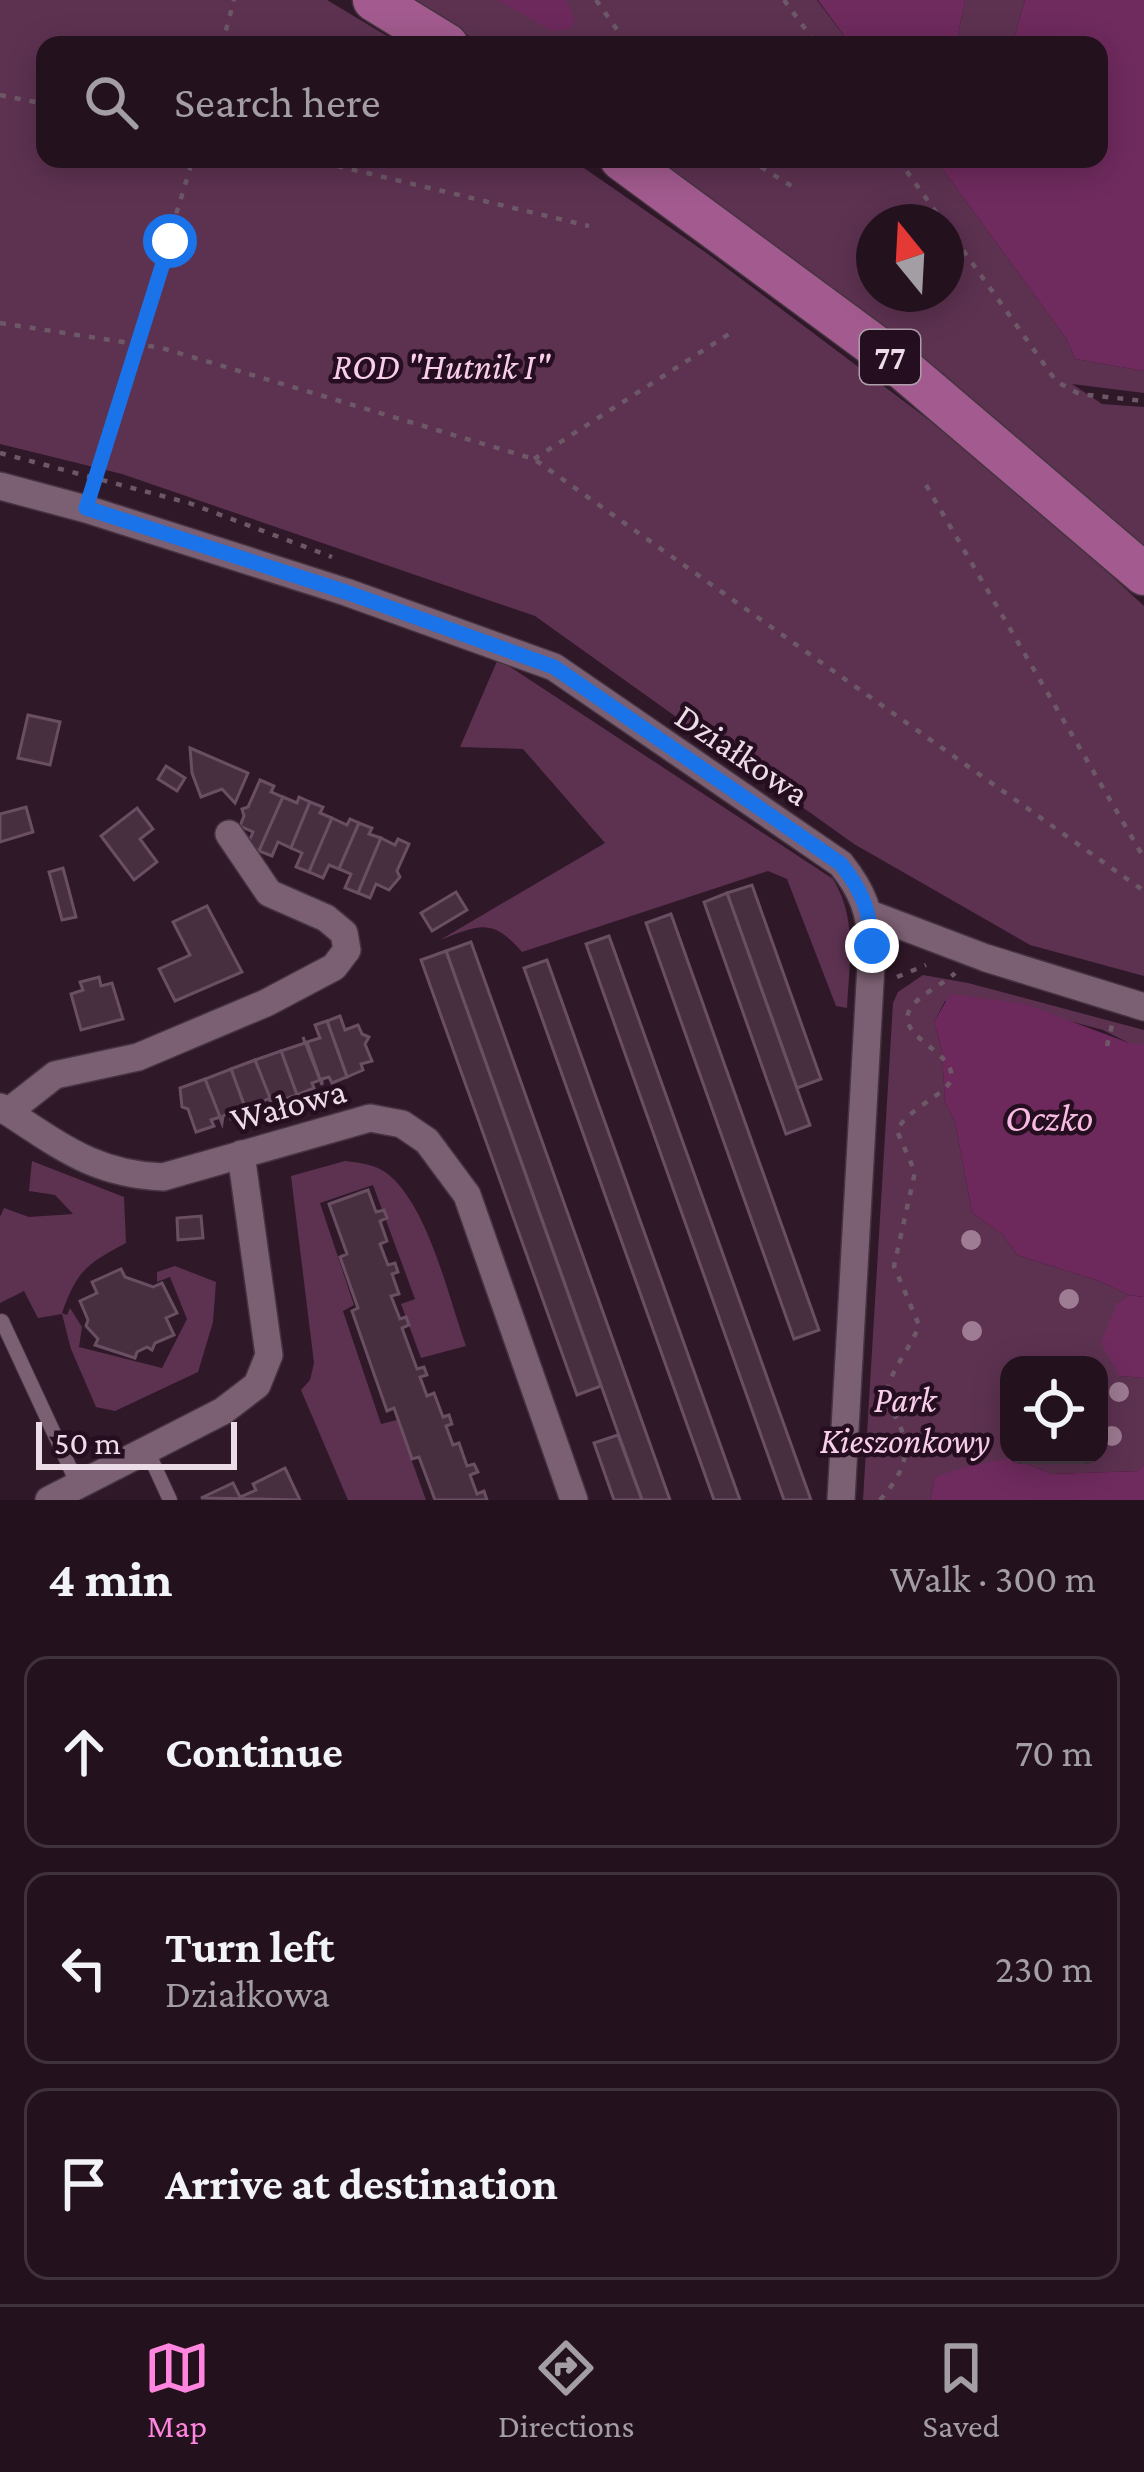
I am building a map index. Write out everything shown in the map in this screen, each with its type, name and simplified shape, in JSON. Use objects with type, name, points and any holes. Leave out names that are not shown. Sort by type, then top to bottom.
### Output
[{"type":"main road","points":[[374,0],[432,36]]},
{"type":"main road","name":"77","points":[[633,168],[887,355],[1144,574]]},
{"type":"street","name":"Działkowa","points":[[0,485],[346,592],[554,667],[841,864],[862,890],[870,914]]},
{"type":"street","name":"Wałowa","points":[[229,834],[269,893],[326,918],[344,933],[347,950],[334,967],[266,1003],[138,1057],[55,1075],[4,1109],[97,1167],[128,1175],[163,1177],[370,1118],[401,1124],[427,1141],[467,1196],[574,1500]]},
{"type":"street","points":[[841,1500],[870,914],[986,958],[1144,1007]]},
{"type":"street","points":[[49,1500],[224,1412],[257,1385],[269,1355],[241,1154]]},
{"type":"lane","points":[[2,1321],[78,1485]]},
{"type":"lane","points":[[147,1450],[170,1500]]},
{"type":"path","points":[[224,36],[234,0]]},
{"type":"path","points":[[596,0],[622,36]]},
{"type":"path","points":[[784,0],[810,36]]},
{"type":"path","points":[[0,95],[36,102]]},
{"type":"path","points":[[86,508],[190,168]]},
{"type":"path","points":[[346,168],[590,226]]},
{"type":"path","points":[[762,168],[793,187]]},
{"type":"path","points":[[905,168],[931,204]]},
{"type":"path","points":[[964,251],[1056,381],[1079,394],[1144,401]]},
{"type":"path","points":[[0,323],[138,344],[534,459],[1144,891]]},
{"type":"path","points":[[534,459],[733,332]]},
{"type":"path","points":[[926,485],[1144,858]]},
{"type":"path","points":[[880,1500],[898,1480],[906,1458],[903,1432],[886,1399],[890,1379],[912,1347],[920,1325],[894,1266],[915,1172],[897,1132],[921,1103],[952,1078],[950,1068],[912,1031],[907,1018],[911,1007],[955,973]]},
{"type":"path","points":[[1107,1046],[1115,1014]]},
{"type":"green space","name":"ROD \"Hutnik I\"","points":[[0,0],[327,0],[387,36],[36,36],[36,168],[584,168],[708,254],[1006,478],[1144,606],[1144,976],[1030,945],[854,844],[535,616],[122,474],[0,444]]},
{"type":"green space","points":[[409,0],[817,0],[844,36],[469,36]]},
{"type":"green space","points":[[965,0],[1025,0],[1015,36],[958,36]]},
{"type":"green space","points":[[666,168],[942,168],[1066,338],[1075,359],[1144,371],[1144,393],[1072,384],[1102,404],[1144,407],[1144,553],[947,378],[859,312],[964,312],[964,204],[856,204],[856,310]]},
{"type":"green space","points":[[498,659],[833,879],[849,926],[847,1008],[836,1006],[787,879],[768,871],[522,952],[502,933],[484,927],[440,940],[605,843],[523,749],[460,747]]},
{"type":"green space","name":"Park Kieszonkowy","points":[[923,975],[1144,1030],[1144,1046],[1133,1045],[1025,1004],[945,1001],[934,1022],[942,1051],[945,1102],[955,1122],[972,1213],[1003,1235],[1017,1255],[1129,1295],[1117,1303],[1119,1376],[1144,1378],[1144,1465],[1140,1471],[1052,1474],[1027,1464],[1108,1464],[1108,1356],[1000,1356],[1000,1461],[935,1477],[930,1500],[863,1500],[893,1003],[898,992]]},
{"type":"green space","points":[[32,1161],[124,1197],[126,1243],[85,1270],[62,1313],[67,1315],[70,1308],[82,1327],[79,1347],[162,1368],[187,1319],[170,1277],[157,1282],[157,1272],[175,1266],[216,1282],[213,1322],[198,1372],[115,1411],[96,1407],[62,1314],[38,1318],[24,1291],[0,1303],[0,1217],[4,1208],[29,1217],[73,1214],[55,1195],[29,1191]]},
{"type":"green space","points":[[345,1161],[379,1168],[403,1190],[436,1254],[466,1346],[421,1358],[401,1304],[415,1299],[373,1185],[320,1203],[354,1305],[343,1311],[381,1424],[397,1420],[426,1500],[348,1500],[301,1390],[310,1380],[314,1363],[291,1176]]},
{"type":"shaded area","points":[[818,0],[965,0],[958,36],[844,36]]},
{"type":"shaded area","points":[[1025,0],[1144,0],[1144,371],[1075,359],[1066,338],[942,168],[1108,168],[1108,36],[1015,36]]},
{"type":"shaded area","points":[[1129,1295],[1144,1297],[1144,1378],[1119,1376],[1101,1343],[1117,1303]]},
{"type":"shaded area","points":[[1000,1460],[1000,1464],[1027,1464],[1052,1474],[1139,1471],[1144,1465],[1144,1500],[930,1500],[935,1477]]},
{"type":"water","points":[[498,0],[566,0],[575,20],[571,29],[552,31]]},
{"type":"water","name":"Oczko","points":[[950,994],[1025,1004],[1144,1045],[1144,1297],[1017,1255],[1003,1235],[972,1213],[955,1122],[945,1102],[942,1051],[934,1022]]},
{"type":"building","points":[[28,715],[60,722],[50,765],[18,758]]},
{"type":"building","points":[[190,748],[248,773],[235,803],[222,789],[201,797]]},
{"type":"building","points":[[166,766],[185,778],[177,791],[158,779]]},
{"type":"building","points":[[260,780],[283,797],[259,851],[247,846],[253,832],[240,826],[242,809],[248,807]]},
{"type":"building","points":[[283,797],[310,802],[291,848],[278,842],[272,856],[259,851]]},
{"type":"building","points":[[310,802],[323,807],[320,813],[332,818],[309,872],[296,867],[302,853],[291,848]]},
{"type":"building","points":[[26,807],[33,832],[0,842],[0,814]]},
{"type":"building","points":[[137,808],[153,829],[140,839],[157,862],[134,880],[101,836]]},
{"type":"building","points":[[332,818],[347,825],[350,819],[359,823],[339,869],[329,865],[323,878],[309,872]]},
{"type":"building","points":[[359,823],[381,838],[358,893],[345,888],[351,874],[339,869]]},
{"type":"building","points":[[381,838],[395,845],[398,839],[409,844],[397,871],[400,877],[389,890],[376,884],[370,898],[358,893]]},
{"type":"building","points":[[63,868],[76,917],[62,920],[49,872]]},
{"type":"building","points":[[752,885],[821,1079],[797,1088],[727,893]]},
{"type":"building","points":[[456,892],[467,910],[432,931],[421,913]]},
{"type":"building","points":[[727,893],[810,1125],[786,1134],[704,902]]},
{"type":"building","points":[[207,906],[242,972],[175,1001],[159,969],[190,955],[173,922]]},
{"type":"building","points":[[671,914],[819,1330],[794,1339],[646,923]]},
{"type":"building","points":[[609,936],[811,1500],[784,1500],[586,944]]},
{"type":"building","points":[[471,942],[670,1500],[642,1500],[446,951]]},
{"type":"building","points":[[446,951],[601,1386],[577,1395],[421,960]]},
{"type":"building","points":[[547,960],[740,1500],[714,1500],[524,968]]},
{"type":"building","points":[[99,977],[101,986],[112,983],[123,1019],[81,1030],[71,994],[83,990],[80,982]]},
{"type":"building","points":[[340,1016],[345,1030],[358,1025],[369,1037],[365,1044],[372,1061],[347,1077],[327,1021]]},
{"type":"building","points":[[327,1021],[347,1077],[332,1083],[329,1077],[322,1079],[322,1085],[307,1042],[320,1038],[315,1025]]},
{"type":"building","points":[[303,1037],[320,1080],[297,1095],[281,1051],[305,1043]]},
{"type":"building","points":[[281,1051],[297,1095],[282,1100],[280,1095],[271,1097],[271,1104],[255,1060]]},
{"type":"building","points":[[255,1060],[270,1098],[261,1102],[263,1107],[247,1113],[231,1069]]},
{"type":"building","points":[[231,1069],[247,1113],[231,1119],[229,1113],[222,1123],[205,1079]]},
{"type":"building","points":[[205,1079],[220,1117],[211,1120],[214,1126],[196,1132],[188,1109],[182,1107],[180,1088]]},
{"type":"building","points":[[368,1190],[376,1212],[384,1210],[387,1218],[380,1221],[387,1241],[380,1244],[388,1265],[395,1263],[398,1272],[392,1274],[399,1294],[391,1296],[400,1319],[406,1317],[409,1325],[402,1328],[417,1369],[424,1367],[427,1375],[420,1377],[427,1396],[434,1393],[443,1417],[449,1415],[452,1424],[446,1426],[453,1445],[459,1443],[467,1466],[474,1464],[478,1472],[470,1475],[477,1494],[484,1491],[487,1500],[435,1500],[419,1457],[412,1459],[394,1408],[387,1411],[352,1311],[358,1308],[340,1257],[347,1254],[329,1204]]},
{"type":"building","points":[[201,1216],[203,1238],[178,1240],[177,1218]]},
{"type":"building","points":[[121,1269],[125,1277],[153,1287],[162,1283],[177,1313],[166,1318],[174,1335],[155,1343],[152,1350],[147,1347],[137,1352],[135,1358],[95,1345],[98,1339],[86,1326],[80,1301],[97,1293],[92,1282]]},
{"type":"building","points":[[618,1435],[642,1500],[614,1500],[594,1443]]},
{"type":"building","points":[[285,1468],[300,1500],[201,1498],[233,1483],[240,1497],[256,1490],[253,1484]]},
{"type":"route","points":[[170,241],[86,508],[346,592],[554,667],[841,864],[862,890],[870,914],[872,946]]}]
